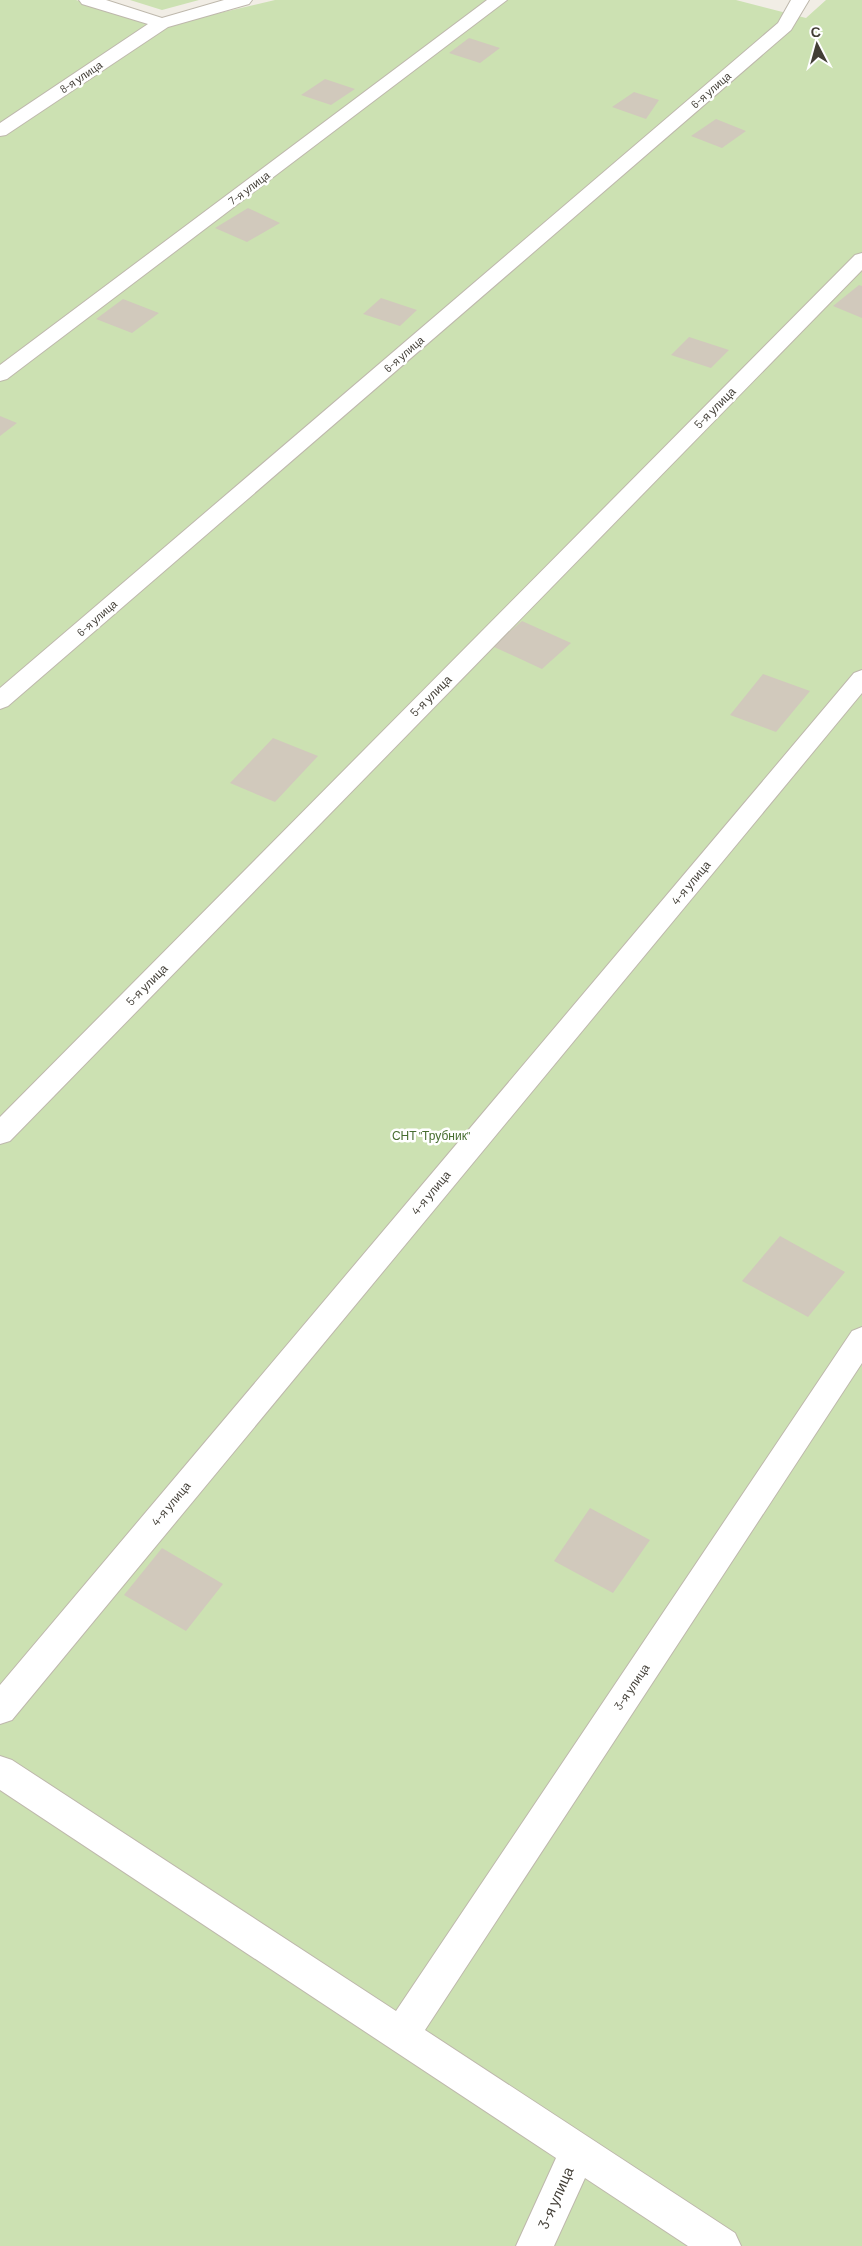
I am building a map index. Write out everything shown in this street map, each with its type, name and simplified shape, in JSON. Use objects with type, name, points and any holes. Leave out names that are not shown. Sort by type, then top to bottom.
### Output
[{"type":"street","points":[[88,0],[162,23]]},
{"type":"street","name":"8-я улица","points":[[0,131],[162,23],[242,0]]},
{"type":"street","name":"7-я улица","points":[[0,375],[498,0]]},
{"type":"street","name":"6-я улица","points":[[0,701],[785,26],[800,0]]},
{"type":"street","name":"5-я улица","points":[[0,1134],[862,259]]},
{"type":"street","name":"4-я улица","points":[[0,1709],[862,678]]},
{"type":"street","name":"3-я улица","points":[[401,2035],[862,1339]]},
{"type":"street","points":[[0,1771],[722,2246]]},
{"type":"street","name":"3-я улица","points":[[534,2246],[578,2151]]},
{"type":"green space","name":"СНТ \"Трубник\"","points":[[0,0],[76,0],[159,27],[275,0],[736,0],[806,18],[826,0],[862,0],[862,2246],[0,2246]]},
{"type":"green space","points":[[130,0],[199,0],[162,10]]},
{"type":"building","points":[[469,38],[500,48],[480,63],[449,53]]},
{"type":"building","points":[[325,79],[355,89],[331,105],[301,95]]},
{"type":"building","points":[[634,92],[659,100],[646,119],[612,107]]},
{"type":"building","points":[[716,119],[746,131],[722,148],[691,136]]},
{"type":"building","points":[[248,208],[280,223],[247,242],[215,228]]},
{"type":"building","points":[[859,285],[862,286],[862,318],[833,306]]},
{"type":"building","points":[[381,298],[417,310],[400,326],[363,314]]},
{"type":"building","points":[[123,299],[159,313],[132,333],[96,319]]},
{"type":"building","points":[[689,337],[729,350],[711,368],[671,355]]},
{"type":"building","points":[[0,416],[17,423],[0,436]]},
{"type":"building","points":[[522,621],[571,643],[542,669],[492,646]]},
{"type":"building","points":[[763,674],[810,691],[776,732],[730,715]]},
{"type":"building","points":[[273,738],[318,756],[275,802],[230,783]]},
{"type":"building","points":[[780,1236],[845,1272],[808,1317],[742,1281]]},
{"type":"building","points":[[590,1508],[650,1540],[613,1593],[554,1561]]},
{"type":"building","points":[[162,1548],[223,1584],[186,1631],[124,1595]]}]
